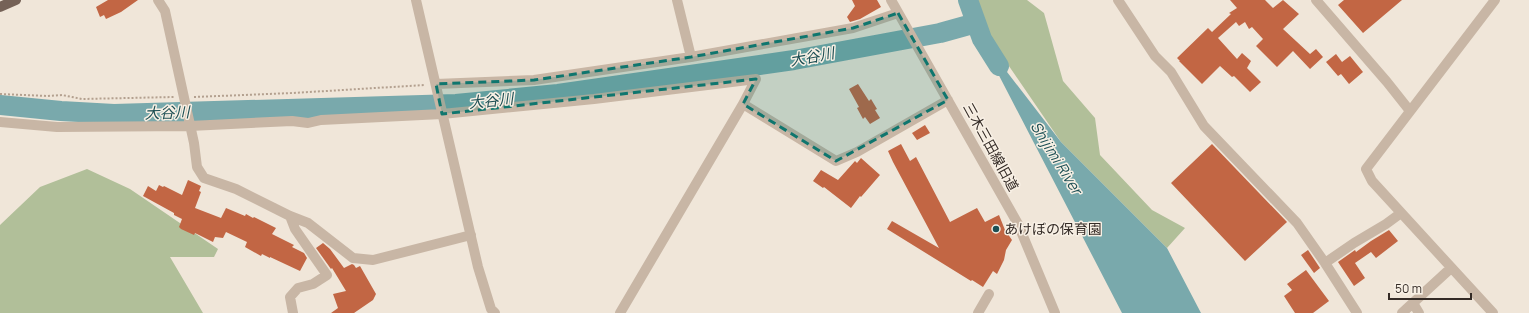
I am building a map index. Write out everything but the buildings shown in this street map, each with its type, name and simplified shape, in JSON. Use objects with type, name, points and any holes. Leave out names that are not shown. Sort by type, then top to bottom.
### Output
[{"type":"main road","points":[[0,7],[16,0]]},
{"type":"street","points":[[158,0],[165,12],[185,99],[194,143],[197,167],[204,178],[236,189],[290,216],[308,223],[353,258],[373,260],[471,235]]},
{"type":"street","points":[[416,0],[478,268],[491,309],[495,313]]},
{"type":"street","points":[[677,0],[691,57]]},
{"type":"street","name":"三木三田線旧道","points":[[891,0],[1018,224],[1055,313]]},
{"type":"street","points":[[1118,0],[1155,56],[1171,72],[1204,126],[1297,223],[1357,313]]},
{"type":"street","points":[[1316,0],[1410,111]]},
{"type":"street","points":[[1489,312],[1372,181],[1366,169],[1495,0]]},
{"type":"street","points":[[436,84],[534,80],[691,57],[853,28],[898,12]]},
{"type":"street","points":[[0,122],[58,127],[292,121],[308,123],[321,120],[442,114],[594,99],[756,79],[743,104],[620,313]]},
{"type":"street","points":[[743,104],[836,161],[857,152],[948,100]]},
{"type":"street","points":[[1325,263],[1401,213]]},
{"type":"street","points":[[290,216],[295,229],[327,275],[313,284],[298,288],[290,297],[293,313]]},
{"type":"street","points":[[1402,313],[1451,268]]},
{"type":"street","points":[[978,313],[989,294]]},
{"type":"street","points":[[1413,303],[1419,313]]},
{"type":"path","points":[[0,94],[47,96],[62,95],[82,99],[185,99],[436,84]]},
{"type":"highlighted area","points":[[898,13],[948,100],[836,161],[743,104],[756,79],[442,114],[436,84],[534,80],[691,57],[853,28]]},
{"type":"green space","points":[[973,0],[1027,0],[1044,13],[1063,81],[1095,118],[1100,155],[1152,210],[1185,228],[1167,248],[1061,142],[998,50]]},
{"type":"green space","points":[[87,169],[130,189],[218,249],[214,257],[170,257],[203,313],[0,313],[0,225],[40,187]]},
{"type":"water","points":[[977,33],[1061,142],[1167,248],[1201,313],[1122,313]]},
{"type":"waterway","name":"Shijimi River","points":[[968,0],[982,39],[999,66]]},
{"type":"waterway","name":"大谷川","points":[[0,105],[114,114],[456,104],[558,94],[794,60],[940,33],[976,23]]},
{"type":"place","name":"あけぼの保育園","points":[[996,229]]}]
